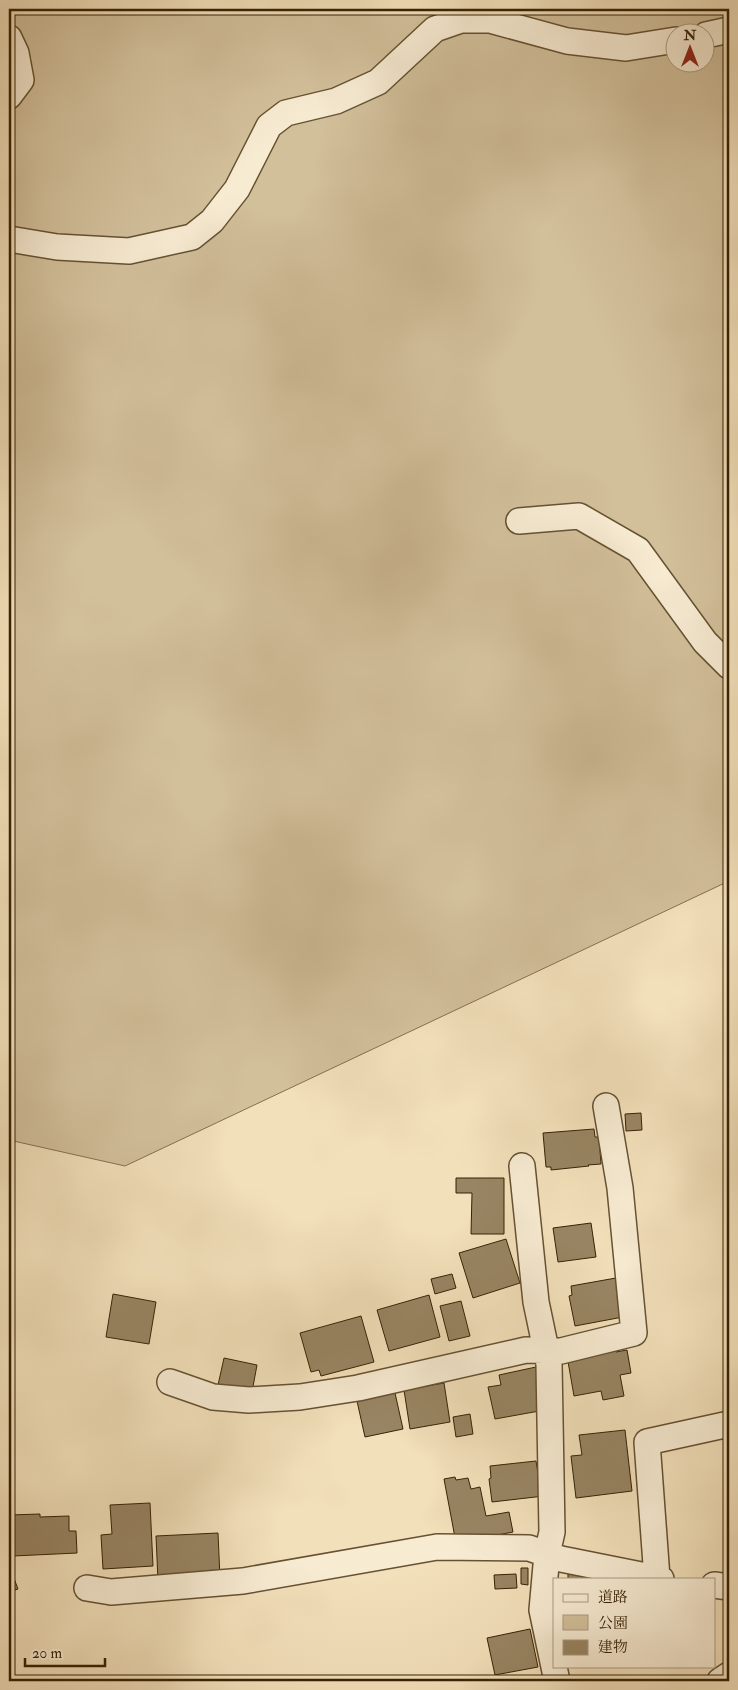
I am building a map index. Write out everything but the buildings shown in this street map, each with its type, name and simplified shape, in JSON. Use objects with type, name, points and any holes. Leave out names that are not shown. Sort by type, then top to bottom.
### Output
[{"type":"street","points":[[9,239],[57,247],[129,251],[192,237],[212,221],[238,189],[269,126],[286,113],[336,101],[378,82],[435,28],[461,20],[490,20],[567,41],[626,48],[666,42]]},
{"type":"street","points":[[716,33],[729,30]]},
{"type":"street","points":[[9,38],[16,53],[22,80],[9,96]]},
{"type":"street","points":[[519,521],[579,516],[638,550],[705,642],[729,666]]},
{"type":"street","points":[[170,1382],[213,1397],[249,1400],[300,1397],[358,1388],[526,1350],[561,1351],[634,1333],[620,1188],[606,1106]]},
{"type":"street","points":[[522,1166],[536,1302],[549,1364],[552,1532],[547,1554],[542,1610],[553,1662]]},
{"type":"street","points":[[88,1588],[111,1592],[243,1580],[437,1547],[529,1548],[561,1559],[659,1578],[647,1442],[729,1424]]},
{"type":"street","points":[[716,1585],[729,1587]]},
{"type":"street","points":[[554,1668],[557,1681]]},
{"type":"street","points":[[720,1681],[729,1675]]},
{"type":"green space","points":[[9,9],[729,9],[729,881],[125,1166],[9,1140]]}]
